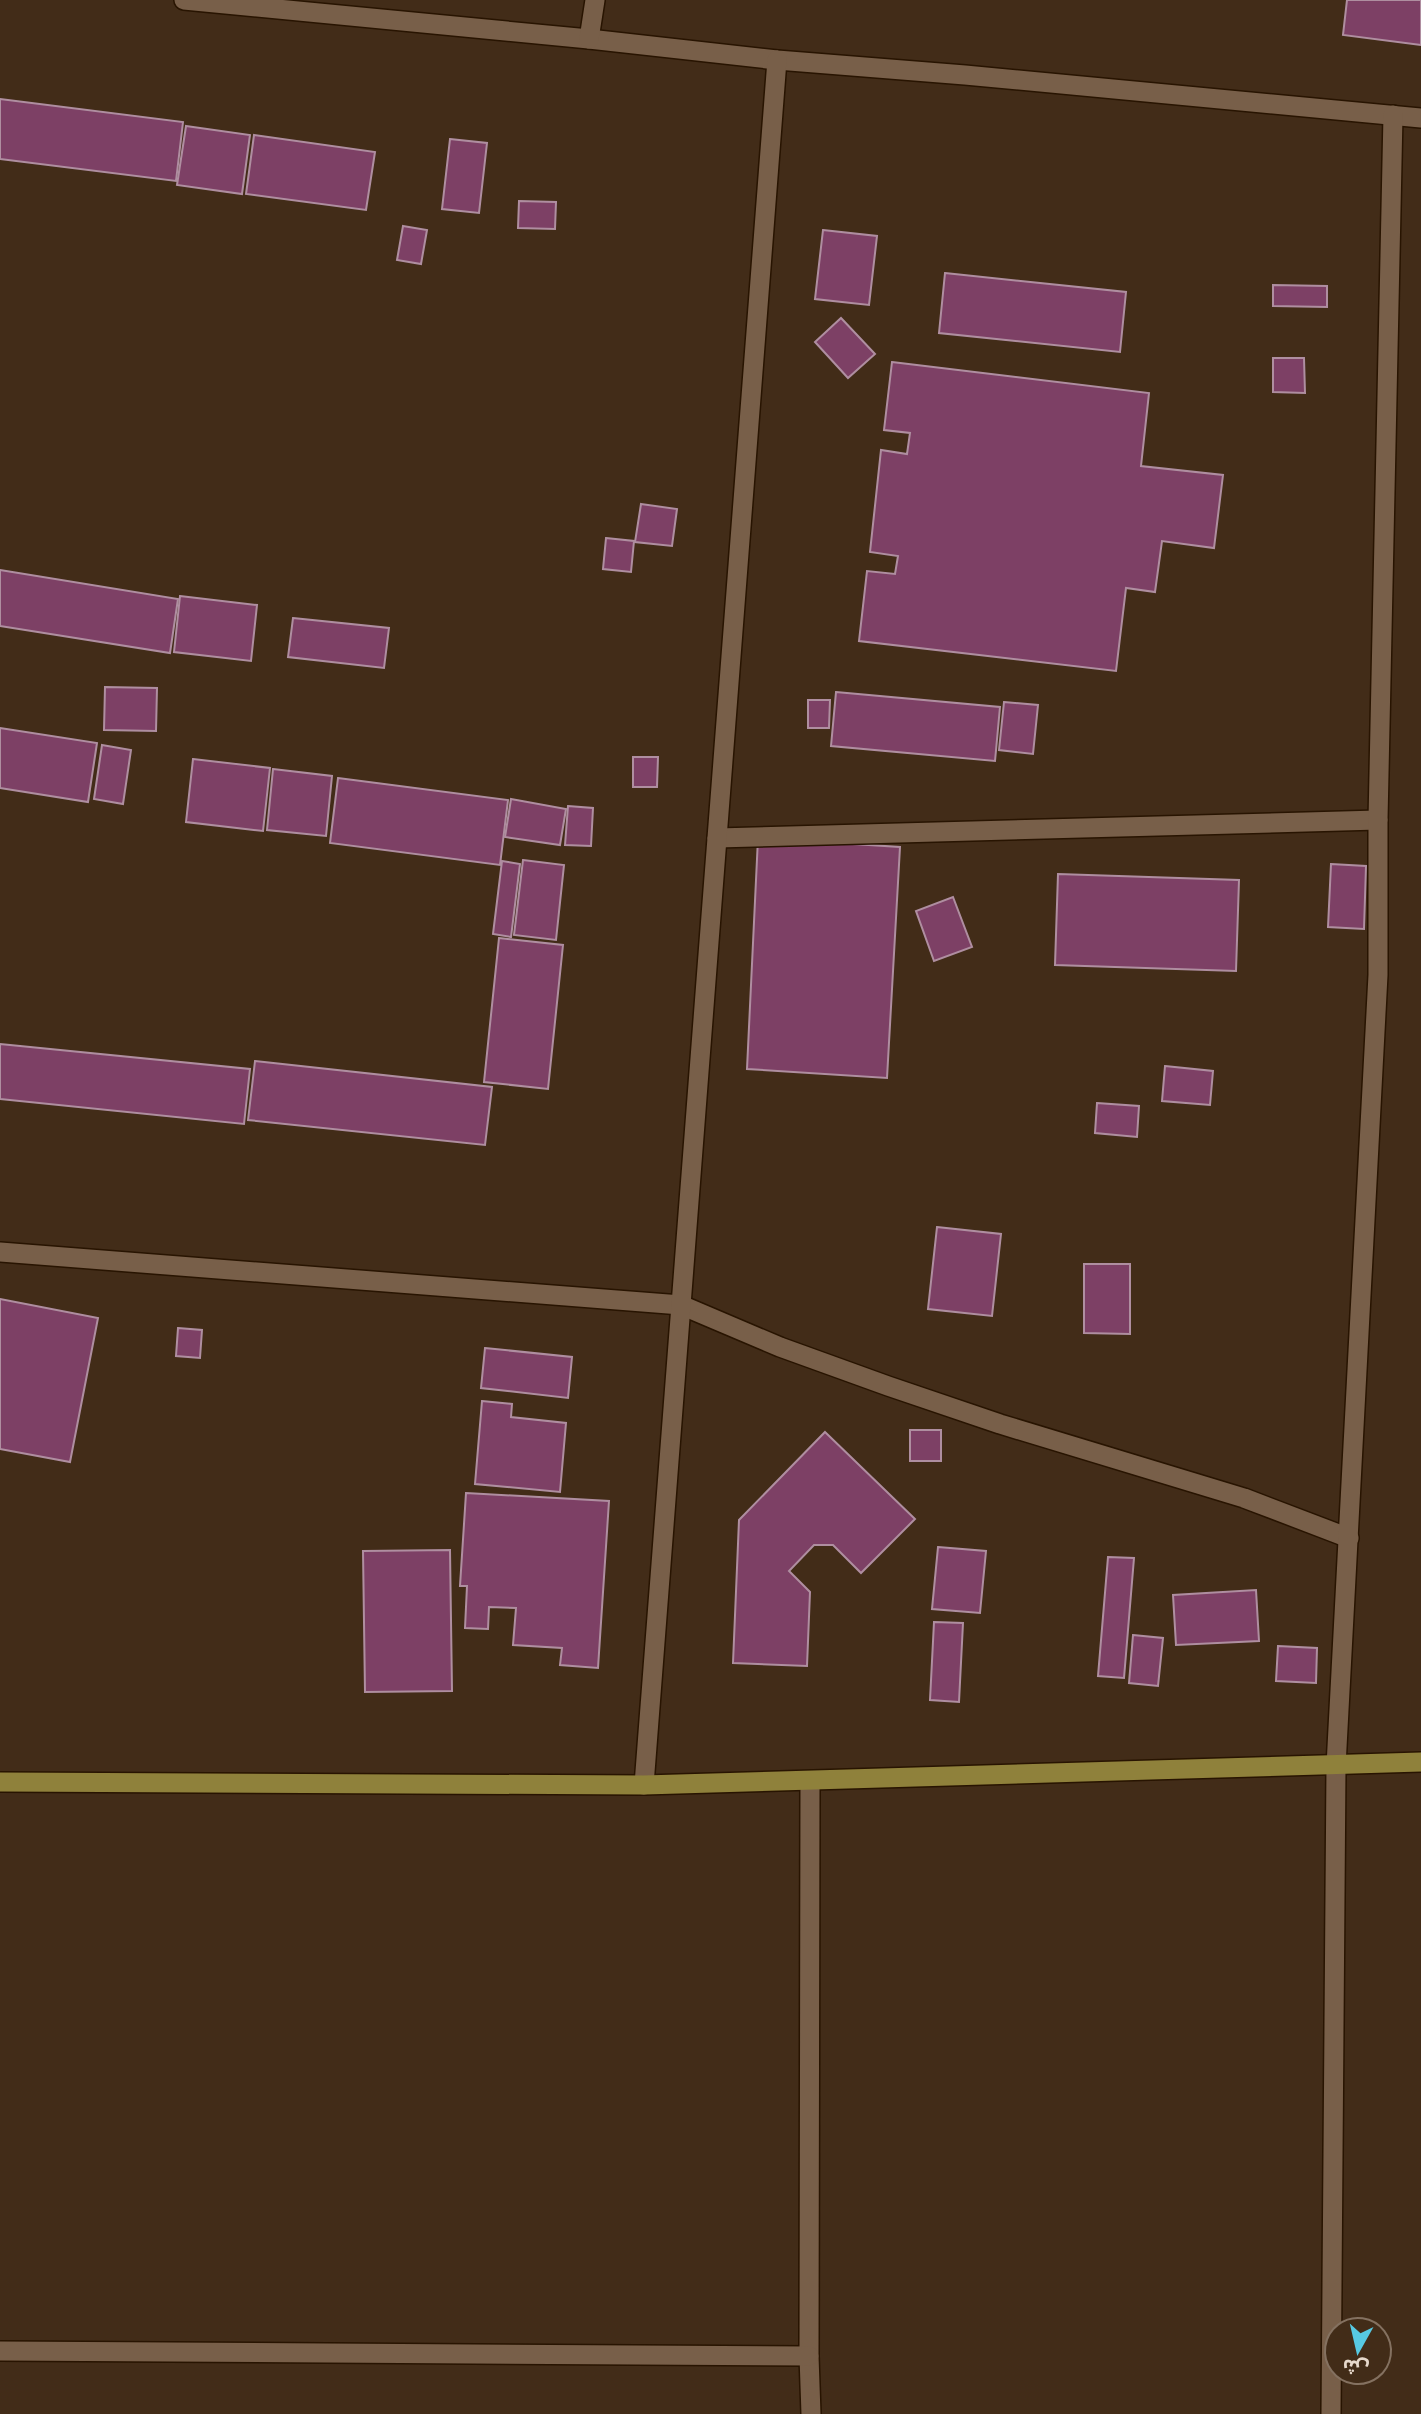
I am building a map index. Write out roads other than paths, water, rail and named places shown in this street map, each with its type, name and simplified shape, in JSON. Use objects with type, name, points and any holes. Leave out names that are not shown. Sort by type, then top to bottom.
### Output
[{"type":"main road","points":[[0,1782],[644,1785],[1421,1762]]},
{"type":"street","points":[[184,0],[778,60],[1421,118]]},
{"type":"street","points":[[589,39],[594,0]]},
{"type":"street","points":[[644,1785],[778,60]]},
{"type":"street","points":[[1331,2414],[1336,1766],[1378,975],[1378,820],[1393,114]]},
{"type":"street","points":[[717,838],[1378,820]]},
{"type":"street","points":[[0,1252],[681,1305],[780,1347],[888,1386],[1000,1424],[1244,1498],[1349,1538]]},
{"type":"street","points":[[810,1782],[811,2414]]},
{"type":"street","points":[[0,2351],[809,2356]]}]
